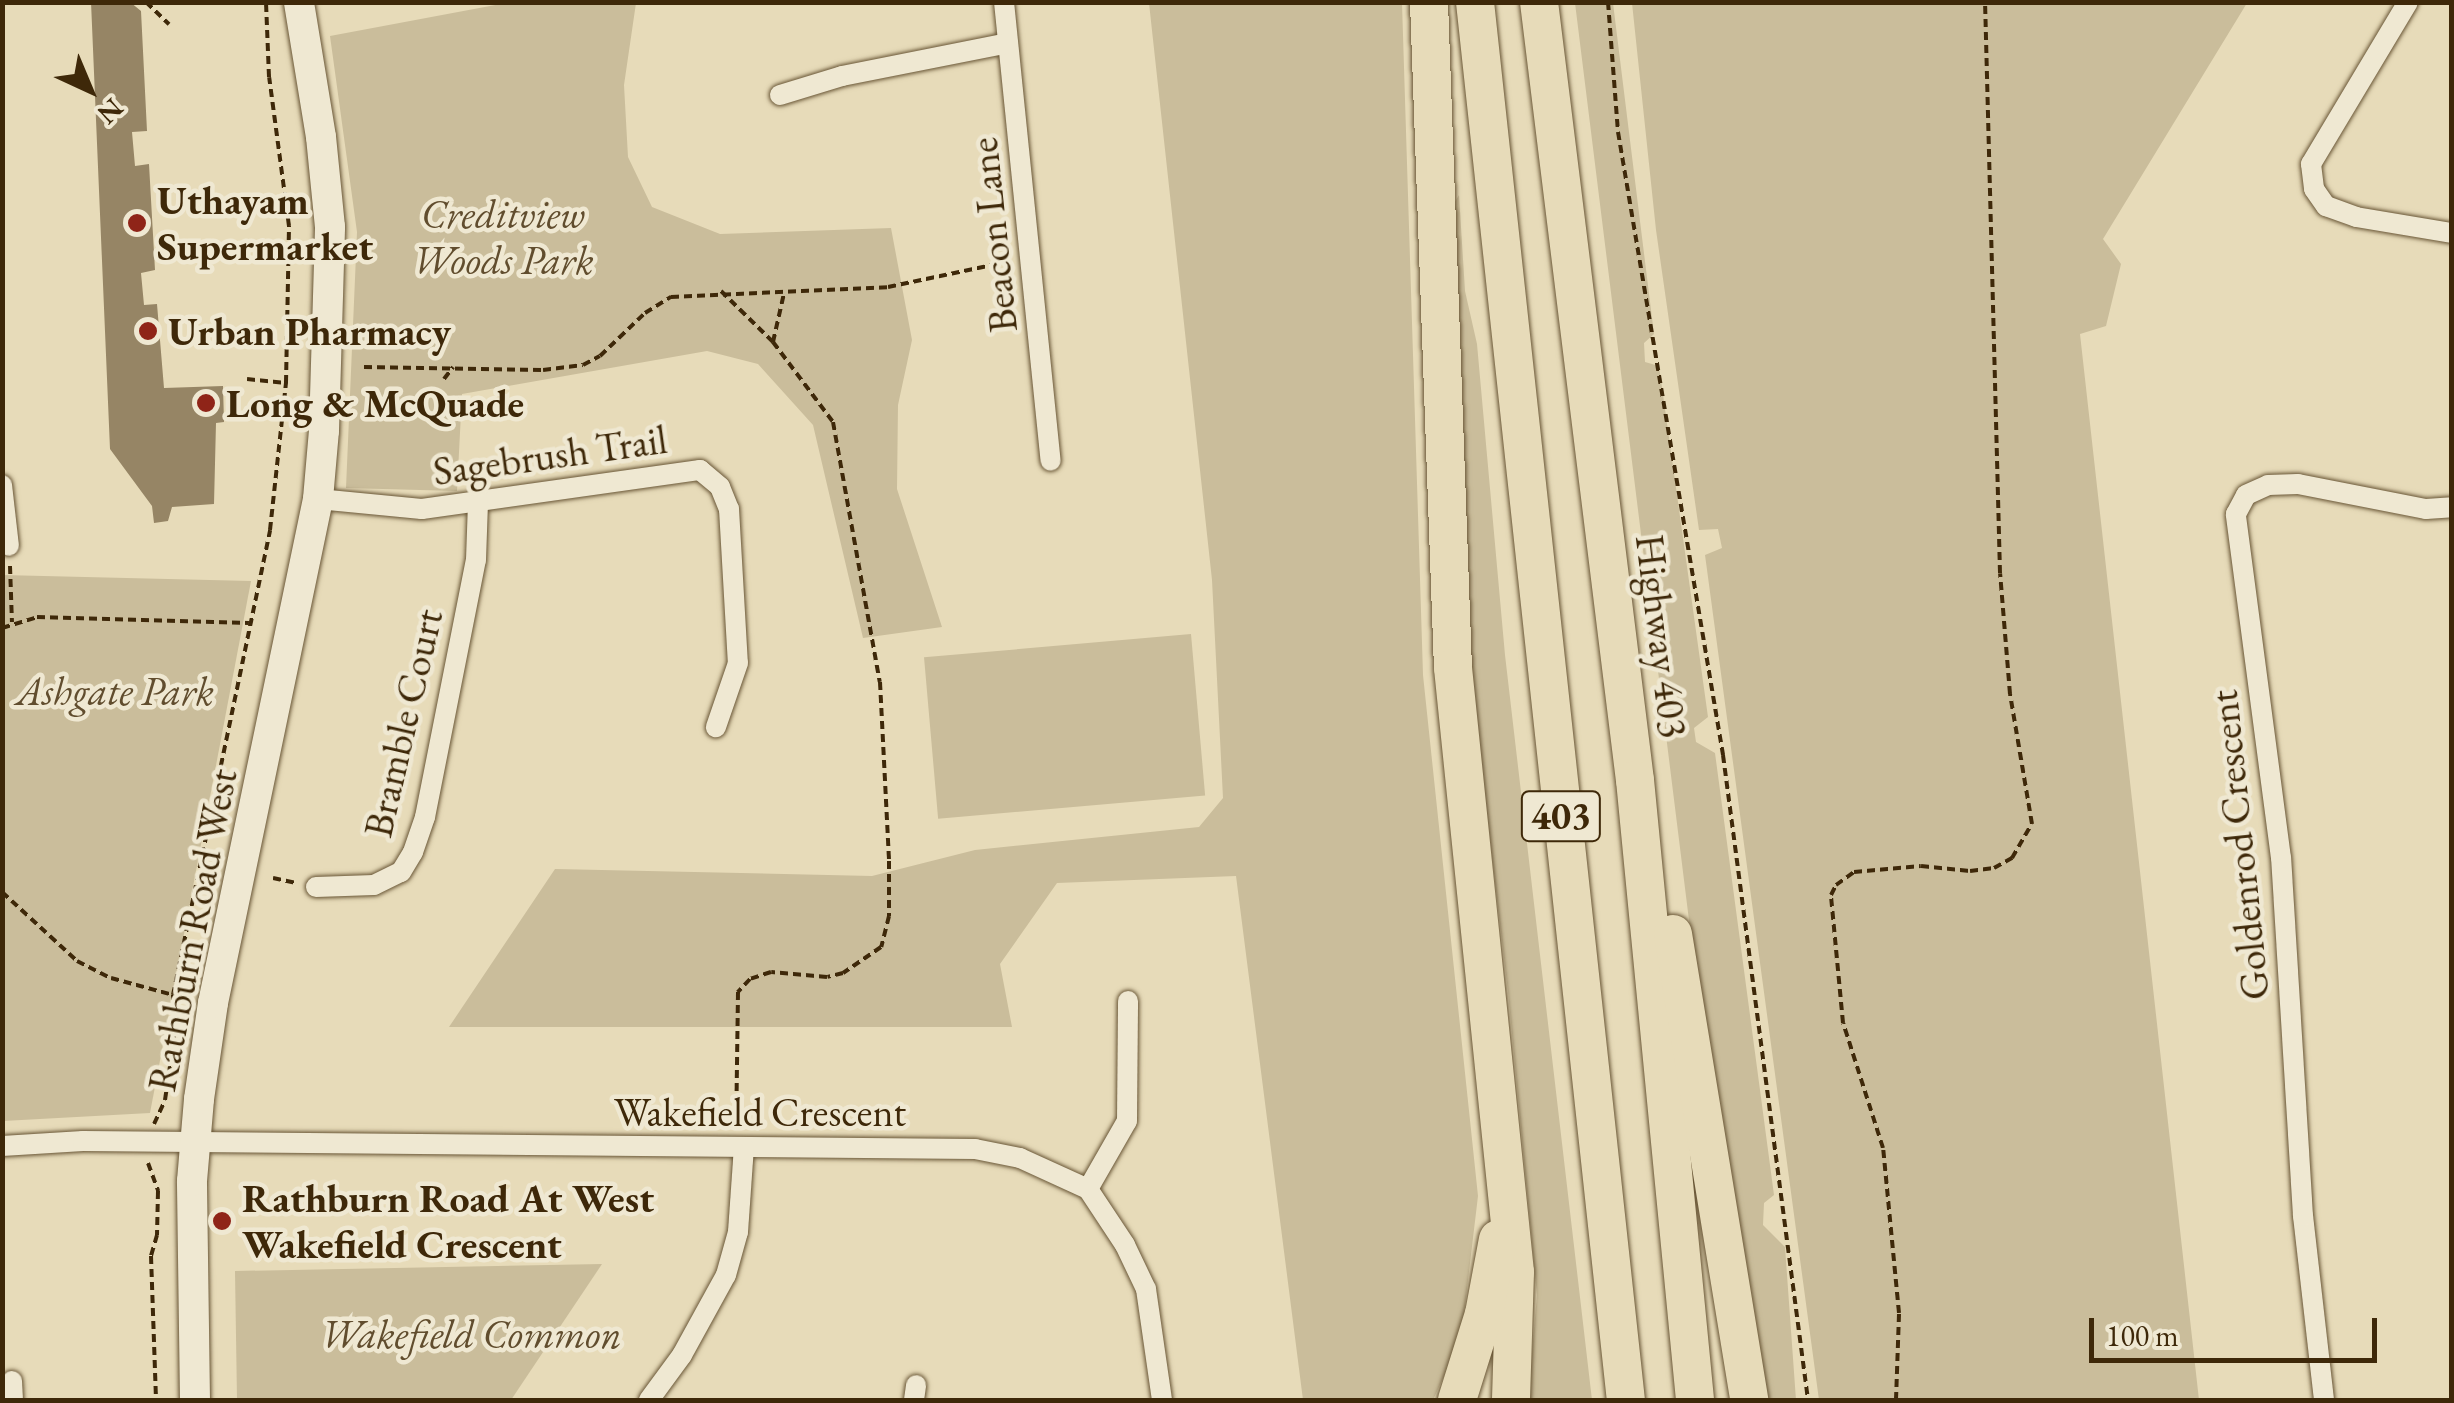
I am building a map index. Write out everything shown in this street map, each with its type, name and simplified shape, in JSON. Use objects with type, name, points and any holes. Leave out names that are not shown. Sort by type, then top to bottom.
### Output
[{"type":"highway","points":[[1429,2],[1453,668],[1514,1272],[1511,1400]]},
{"type":"highway","name":"403","points":[[1475,2],[1626,1400]]},
{"type":"highway","name":"Highway 403","points":[[1539,2],[1635,780],[1695,1400]]},
{"type":"highway","points":[[1635,780],[1660,852],[1750,1400]]},
{"type":"highway","points":[[1458,1400],[1484,1314],[1505,1202]]},
{"type":"street","name":"Rathburn Road West","points":[[195,1400],[191,1270],[195,1142],[214,1003],[318,500],[329,367],[330,227],[319,118],[300,2]]},
{"type":"street","name":"Beacon Lane","points":[[1004,2],[1051,461]]},
{"type":"street","points":[[2408,2],[2310,164],[2314,189],[2326,206],[2356,217],[2452,233]]},
{"type":"street","points":[[780,95],[842,76],[1008,43]]},
{"type":"street","name":"Sagebrush Trail","points":[[318,500],[422,509],[700,470],[720,487],[729,510],[738,663],[716,727]]},
{"type":"street","name":"Goldenrod Crescent","points":[[2324,1400],[2303,1216],[2281,858],[2236,514],[2246,495],[2268,485],[2283,484],[2426,508],[2452,507]]},
{"type":"street","points":[[2,485],[9,546]]},
{"type":"street","name":"Bramble Court","points":[[316,887],[374,885],[401,872],[414,852],[425,818],[476,560],[478,503]]},
{"type":"street","points":[[1128,1001],[1127,1121],[1088,1189],[1125,1245],[1146,1289],[1162,1400]]},
{"type":"street","name":"Wakefield Crescent","points":[[2,1146],[195,1142],[975,1148],[1020,1158],[1088,1189]]},
{"type":"street","points":[[648,1400],[682,1355],[726,1275],[738,1232],[740,1147]]},
{"type":"path","points":[[146,2],[170,24]]},
{"type":"path","points":[[154,1123],[165,1100],[171,1066],[173,994],[270,530],[286,383],[288,226],[266,39],[266,2]]},
{"type":"path","points":[[1608,2],[1618,132],[1724,755],[1808,1400]]},
{"type":"path","points":[[1896,1400],[1899,1313],[1883,1148],[1843,1024],[1831,895],[1844,877],[1854,872],[1921,866],[1970,871],[1994,868],[2018,850],[2032,824],[2010,694],[2000,573],[1995,238],[1985,2]]},
{"type":"path","points":[[364,367],[543,370],[583,365],[600,356],[645,313],[672,297],[721,291],[888,287],[1030,255]]},
{"type":"path","points":[[721,291],[773,342],[833,422],[852,546],[880,682],[888,916],[881,946],[843,973],[827,977],[771,972],[750,979],[738,992],[740,1147]]},
{"type":"path","points":[[773,342],[785,291]]},
{"type":"path","points":[[444,379],[453,367]]},
{"type":"path","points":[[247,380],[286,383]]},
{"type":"path","points":[[9,546],[12,622]]},
{"type":"path","points":[[2,628],[38,617],[249,623]]},
{"type":"path","points":[[273,878],[316,887]]},
{"type":"path","points":[[2,892],[78,961],[112,978],[173,994]]},
{"type":"path","points":[[148,1163],[158,1191],[157,1235],[151,1256],[156,1400]]},
{"type":"green space","name":"Creditview Woods Park","points":[[511,2],[636,3],[624,85],[628,157],[652,207],[720,234],[891,228],[912,340],[898,405],[897,489],[942,627],[863,638],[813,425],[758,364],[707,351],[462,394],[457,491],[346,488],[357,232],[330,36]]},
{"type":"green space","points":[[1149,3],[1402,3],[1423,675],[1478,1196],[1461,1339],[1433,1400],[1303,1400],[1236,876],[1057,883],[1000,964],[1012,1027],[449,1027],[555,869],[872,876],[975,850],[1199,827],[1223,798],[1212,580]]},
{"type":"green space","points":[[1575,3],[1613,3],[1654,334],[1644,343],[1645,362],[1659,366],[1708,717],[1694,728],[1696,742],[1715,753],[1774,1195],[1764,1203],[1763,1225],[1785,1247],[1796,1400],[1764,1400],[1705,1049]]},
{"type":"green space","points":[[1632,3],[2247,3],[2103,239],[2121,264],[2106,326],[2080,334],[2199,1400],[1819,1400],[1705,555],[1722,548],[1718,529],[1699,530],[1656,230]]},
{"type":"green space","points":[[1459,195],[1465,291],[1477,344],[1505,655],[1592,1400],[1528,1400],[1537,1295],[1508,991],[1467,646],[1453,205]]},
{"type":"green space","name":"Ashgate Park","points":[[2,575],[251,581],[150,1113],[3,1121]]},
{"type":"green space","points":[[1191,634],[1205,795],[938,819],[924,657]]},
{"type":"green space","name":"Wakefield Common","points":[[602,1264],[511,1400],[237,1400],[235,1271]]},
{"type":"building","points":[[91,2],[130,2],[141,11],[147,131],[132,132],[135,166],[149,164],[155,270],[141,273],[144,305],[157,304],[164,388],[223,386],[224,422],[216,423],[214,504],[172,507],[168,521],[154,523],[152,506],[110,449]]},
{"type":"place","name":"Uthayam Supermarket","points":[[137,223]]},
{"type":"place","name":"Urban Pharmacy","points":[[148,331]]},
{"type":"place","name":"Long & McQuade","points":[[206,403]]},
{"type":"place","name":"Rathburn Road At West Wakefield Crescent","points":[[222,1221]]}]
